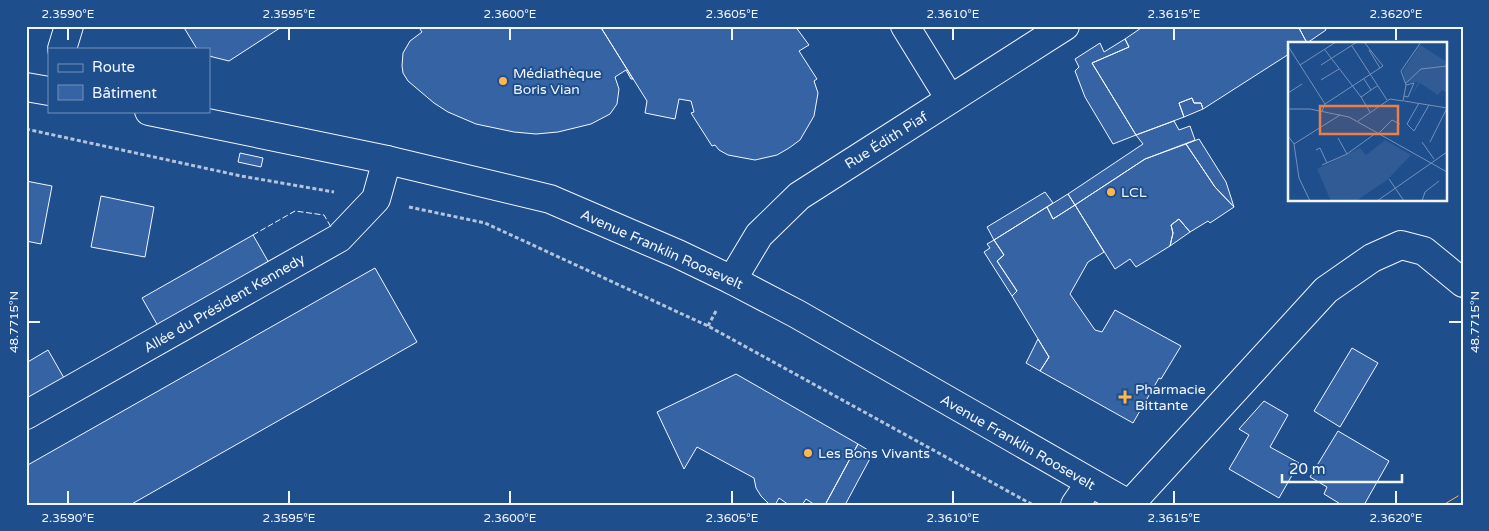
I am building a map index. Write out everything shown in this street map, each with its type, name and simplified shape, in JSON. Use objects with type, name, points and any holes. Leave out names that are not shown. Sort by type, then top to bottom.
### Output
[{"type":"main road","points":[[62,48],[69,26]]},
{"type":"main road","points":[[906,26],[950,99]]},
{"type":"main road","name":"Rue Édith Piaf","points":[[732,280],[759,235],[799,196],[1065,26]]},
{"type":"main road","points":[[26,87],[48,91]]},
{"type":"main road","name":"Avenue Franklin Roosevelt","points":[[154,112],[387,160],[550,199],[678,254],[797,314],[1082,494],[1130,505]]},
{"type":"main road","name":"Allée du Président Kennedy","points":[[26,415],[339,238],[376,199],[387,160]]},
{"type":"main road","points":[[1130,505],[1326,290],[1372,258],[1401,245],[1424,251],[1463,283]]},
{"type":"path","points":[[26,129],[241,176],[376,199],[485,223],[699,322],[771,359],[1033,505]]},
{"type":"building","points":[[183,26],[283,26],[229,61],[210,56],[210,48],[196,48]]},
{"type":"building","points":[[418,26],[600,26],[633,79],[631,79],[626,70],[615,77],[619,89],[617,104],[610,114],[591,124],[558,132],[536,134],[514,132],[476,124],[448,112],[434,103],[408,81],[403,73],[403,53],[410,41],[422,32]]},
{"type":"building","points":[[600,26],[795,26],[809,45],[799,51],[817,79],[814,81],[818,93],[814,116],[800,140],[777,155],[755,160],[728,155],[719,150],[715,145],[712,146],[691,113],[694,112],[691,101],[679,99],[675,119],[645,113],[647,101]]},
{"type":"building","points":[[1144,26],[1301,26],[1299,28],[1306,42],[1288,42],[1288,55],[1203,109],[1201,103],[1194,103],[1192,98],[1179,103],[1184,117],[1136,135],[1092,63],[1129,47],[1125,39]]},
{"type":"building","points":[[1301,26],[1315,26],[1316,28],[1324,26],[1326,30],[1306,42],[1299,28]]},
{"type":"building","points":[[1125,39],[1129,47],[1092,63],[1136,135],[1113,144],[1085,97],[1075,71],[1079,67],[1075,59],[1100,43],[1104,52]]},
{"type":"building","points":[[1192,98],[1194,103],[1201,103],[1203,109],[1184,117],[1179,103]]},
{"type":"building","points":[[1174,121],[1179,130],[1190,126],[1195,140],[1145,159],[1075,205],[1068,194],[1143,144],[1136,135]]},
{"type":"building","points":[[1199,139],[1226,182],[1234,207],[1215,187],[1186,144]]},
{"type":"building","points":[[1186,144],[1215,187],[1234,207],[1210,223],[1208,221],[1190,232],[1179,219],[1171,225],[1173,233],[1170,246],[1136,267],[1130,259],[1115,269],[1075,205],[1145,159]]},
{"type":"building","points":[[240,153],[263,158],[261,167],[238,162]]},
{"type":"building","points":[[26,181],[52,186],[41,244],[26,241]]},
{"type":"building","points":[[1045,192],[1053,203],[994,240],[987,227]]},
{"type":"building","points":[[1068,194],[1075,205],[1053,219],[1047,207]]},
{"type":"building","points":[[101,196],[154,207],[145,257],[91,247]]},
{"type":"building","points":[[1075,205],[1104,252],[1088,262],[1070,294],[1095,330],[1102,332],[1115,310],[1181,346],[1161,379],[1159,378],[1133,423],[1040,371],[1049,357],[1012,296],[1017,291],[997,261],[1004,255],[994,240],[1047,207],[1053,219]]},
{"type":"building","points":[[1179,219],[1190,232],[1170,246],[1173,233],[1171,225]]},
{"type":"building","points":[[253,235],[269,263],[158,326],[142,298]]},
{"type":"building","points":[[994,240],[1004,255],[997,261],[1017,291],[1012,296],[984,252],[990,248],[987,244]]},
{"type":"building","points":[[375,268],[417,342],[130,505],[26,505],[26,466]]},
{"type":"building","points":[[1038,339],[1049,357],[1040,371],[1026,363]]},
{"type":"building","points":[[1352,348],[1378,363],[1340,427],[1314,411]]},
{"type":"building","points":[[48,350],[64,378],[26,399],[26,363]]},
{"type":"building","points":[[736,374],[858,444],[825,505],[815,505],[806,499],[802,505],[789,505],[779,498],[775,505],[770,505],[756,488],[754,478],[697,447],[684,469],[657,412]]},
{"type":"building","points":[[1264,401],[1288,415],[1270,447],[1299,463],[1279,498],[1229,469],[1249,435],[1239,429]]},
{"type":"building","points":[[1338,431],[1389,461],[1364,505],[1342,505],[1324,494],[1327,487],[1310,477]]},
{"type":"building","points":[[858,444],[873,453],[845,505],[825,505]]},
{"type":"fence","points":[[253,235],[295,211],[324,215],[331,227]]},
{"type":"power","points":[[1443,505],[1463,493]]},
{"type":"place","name":"Médiathèque Boris Vian","points":[[503,81]]},
{"type":"place","name":"LCL","points":[[1111,192]]},
{"type":"place","name":"Pharmacie Bittante","points":[[1125,397]]},
{"type":"place","name":"Les Bons Vivants","points":[[808,453]]}]
